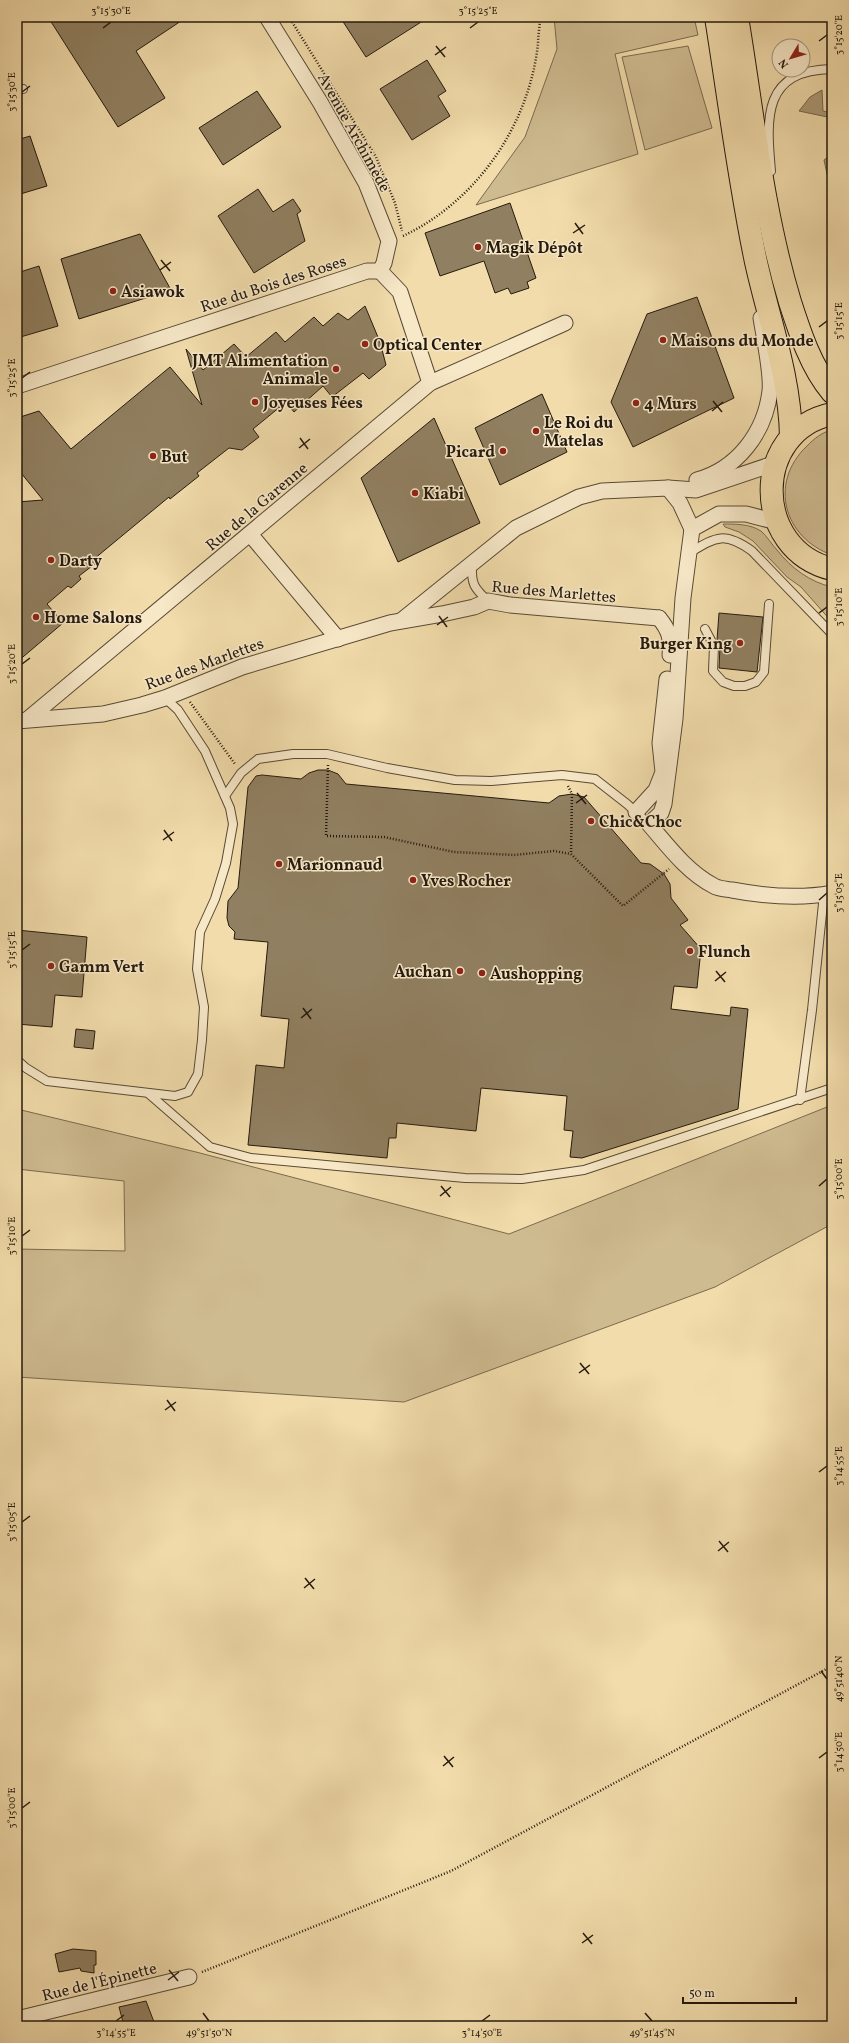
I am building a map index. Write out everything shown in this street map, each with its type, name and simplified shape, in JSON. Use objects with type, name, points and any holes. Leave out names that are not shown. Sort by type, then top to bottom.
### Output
[{"type":"main road","points":[[716,17],[741,184],[756,264],[790,400],[791,437]]},
{"type":"main road","points":[[737,17],[767,215],[781,271],[800,332],[825,384],[832,392]]},
{"type":"main road","points":[[832,414],[816,419],[791,437],[776,464],[772,475],[771,493],[777,522],[785,537],[796,550],[810,560],[832,569]]},
{"type":"street","name":"Avenue Archimède","points":[[267,17],[320,102],[366,183],[389,241]]},
{"type":"street","points":[[389,241],[384,263],[380,271],[400,292],[430,383]]},
{"type":"street","points":[[668,488],[713,475],[734,461],[746,449],[759,428],[770,390],[756,290],[756,264]]},
{"type":"street","name":"Rue du Bois des Roses","points":[[17,386],[367,271],[380,271]]},
{"type":"street","name":"Rue de la Garenne","points":[[23,720],[250,534],[430,383],[565,323]]},
{"type":"street","points":[[668,488],[696,490],[776,464]]},
{"type":"street","points":[[668,488],[680,503],[692,529],[683,598],[675,719],[664,804],[661,813],[649,824],[679,859],[699,877],[716,888],[750,894],[788,896],[828,894]]},
{"type":"street","name":"Rue des Marlettes","points":[[400,621],[516,528],[578,497],[602,491],[668,488]]},
{"type":"street","points":[[692,529],[719,514],[746,514],[777,522]]},
{"type":"street","points":[[250,534],[338,639]]},
{"type":"street","points":[[636,812],[656,790],[662,772],[660,743],[671,643],[667,627],[659,618],[672,610],[683,598]]},
{"type":"street","name":"Rue des Marlettes","points":[[23,720],[103,714],[165,698],[242,667],[400,621],[474,607],[488,601],[510,605],[659,618]]},
{"type":"street","name":"Rue de l'Épinette","points":[[17,2019],[189,1977]]},
{"type":"lane","points":[[781,271],[772,185],[768,121],[769,110],[774,99],[791,79],[801,72],[813,69],[832,68]]},
{"type":"lane","points":[[689,552],[714,538],[728,538],[740,542],[752,550],[832,634]]},
{"type":"lane","points":[[472,563],[474,588],[488,601]]},
{"type":"lane","points":[[705,629],[714,646],[713,671],[723,682],[734,686],[745,686],[756,682],[764,672],[769,604]]},
{"type":"lane","points":[[17,1060],[26,1068],[47,1081],[149,1094],[175,1096],[188,1092],[198,1074],[204,1007],[197,969],[200,932],[215,899],[226,863],[233,824],[230,808],[206,752],[178,710],[165,698]]},
{"type":"lane","points":[[225,796],[241,773],[258,759],[293,754],[327,754],[387,768],[455,780],[491,781],[562,775],[595,779],[649,824]]},
{"type":"lane","points":[[800,1100],[828,894]]},
{"type":"lane","points":[[149,1094],[210,1147],[251,1158],[465,1178],[522,1179],[584,1170],[800,1100],[832,1088]]},
{"type":"path","points":[[289,17],[376,157],[395,203],[404,236]]},
{"type":"path","points":[[389,241],[404,236],[424,224],[463,195],[500,150],[520,114],[533,78],[540,17]]},
{"type":"path","points":[[181,691],[241,773]]},
{"type":"path","points":[[328,770],[326,836],[384,837],[454,852],[514,854],[554,851],[571,854],[623,906],[664,874]]},
{"type":"path","points":[[571,854],[572,794]]},
{"type":"path","points":[[189,1977],[451,1871],[832,1666]]},
{"type":"shaded area","points":[[554,17],[694,17],[698,35],[615,54],[638,154],[476,205],[525,137],[557,49]]},
{"type":"shaded area","points":[[688,46],[712,128],[645,150],[622,57]]},
{"type":"shaded area","points":[[822,90],[823,111],[832,113],[832,118],[799,111],[810,97]]},
{"type":"shaded area","points":[[832,154],[832,197],[824,160]]},
{"type":"shaded area","points":[[832,430],[832,555],[816,547],[802,536],[793,523],[787,508],[785,492],[788,476],[795,461],[815,438]]},
{"type":"shaded area","points":[[723,524],[738,524],[761,531],[788,563],[816,582],[832,587],[832,622],[801,587],[787,577],[753,541],[739,532],[725,527]]},
{"type":"shaded area","points":[[832,1105],[832,1224],[715,1287],[404,1402],[17,1377],[17,1249],[125,1251],[124,1181],[17,1169],[17,1109],[196,1152],[509,1234]]},
{"type":"building","points":[[48,17],[187,17],[136,51],[165,98],[118,127]]},
{"type":"building","points":[[340,17],[429,17],[366,57]]},
{"type":"building","points":[[427,60],[446,91],[438,96],[450,116],[412,140],[380,89]]},
{"type":"building","points":[[257,91],[281,127],[223,165],[199,128]]},
{"type":"building","points":[[30,136],[47,186],[17,195],[17,140]]},
{"type":"building","points":[[258,189],[273,212],[293,199],[301,211],[297,214],[305,241],[254,273],[218,216]]},
{"type":"building","name":"Magik Dépôt","points":[[510,203],[536,278],[527,282],[529,288],[511,294],[508,288],[495,293],[484,261],[440,276],[425,233]]},
{"type":"building","points":[[140,234],[171,290],[79,319],[61,259]]},
{"type":"building","points":[[39,266],[58,326],[17,338],[17,273]]},
{"type":"building","points":[[697,297],[734,398],[633,447],[611,402],[647,314]]},
{"type":"building","points":[[365,306],[380,342],[386,365],[369,379],[363,373],[332,397],[323,386],[294,412],[286,402],[253,429],[259,437],[242,450],[229,448],[197,473],[199,476],[170,499],[169,497],[94,559],[96,563],[79,576],[81,579],[71,588],[68,586],[47,604],[63,623],[17,662],[17,502],[43,500],[17,468],[17,418],[39,411],[71,449],[170,367],[202,405],[186,349],[203,370],[234,344],[246,357],[276,332],[285,342],[314,317],[323,326],[338,313],[348,320]]},
{"type":"building","points":[[542,394],[567,452],[500,485],[475,428]]},
{"type":"building","points":[[434,418],[480,523],[398,562],[361,478]]},
{"type":"building","points":[[719,613],[763,617],[757,672],[719,668],[720,646],[717,640]]},
{"type":"building","name":"Aushopping","points":[[318,770],[328,770],[338,774],[346,784],[549,803],[559,796],[572,794],[584,797],[641,863],[650,864],[664,874],[670,884],[671,898],[688,920],[680,925],[701,949],[697,988],[674,986],[671,1009],[730,1016],[731,1007],[748,1009],[738,1109],[582,1158],[570,1157],[573,1131],[564,1130],[567,1096],[481,1088],[476,1131],[397,1123],[396,1138],[389,1138],[387,1158],[248,1145],[256,1065],[284,1068],[289,1019],[261,1016],[268,942],[234,939],[235,932],[229,926],[227,918],[228,901],[238,888],[248,787],[256,776],[262,775],[301,779],[309,773]]},
{"type":"building","name":"Gamm Vert","points":[[17,930],[87,937],[82,997],[55,995],[52,1027],[17,1024]]},
{"type":"building","points":[[76,1029],[95,1031],[93,1049],[74,1047]]},
{"type":"building","points":[[73,1949],[96,1951],[96,1965],[94,1965],[94,1973],[81,1971],[80,1968],[59,1972],[55,1954]]},
{"type":"building","points":[[146,2001],[154,2022],[139,2026],[124,2026],[119,2007]]},
{"type":"place","name":"Magik Dépôt","points":[[478,247]]},
{"type":"place","name":"Asiawok","points":[[113,291]]},
{"type":"place","name":"Maisons du Monde","points":[[663,340]]},
{"type":"place","name":"Optical Center","points":[[365,344]]},
{"type":"place","name":"JMT Alimentation Animale","points":[[336,369]]},
{"type":"place","name":"Joyeuses Fées","points":[[255,402]]},
{"type":"place","name":"4 Murs","points":[[636,403]]},
{"type":"place","name":"Le Roi du Matelas","points":[[536,431]]},
{"type":"place","name":"Picard","points":[[503,451]]},
{"type":"place","name":"But","points":[[153,456]]},
{"type":"place","name":"Kiabi","points":[[415,493]]},
{"type":"place","name":"Darty","points":[[51,560]]},
{"type":"place","name":"Home Salons","points":[[36,617]]},
{"type":"place","name":"Burger King","points":[[740,643]]},
{"type":"place","name":"Chic&Choc","points":[[591,821]]},
{"type":"place","name":"Marionnaud","points":[[279,864]]},
{"type":"place","name":"Yves Rocher","points":[[413,880]]},
{"type":"place","name":"Flunch","points":[[690,951]]},
{"type":"place","name":"Gamm Vert","points":[[51,966]]},
{"type":"place","name":"Auchan","points":[[460,971]]},
{"type":"place","name":"Aushopping","points":[[482,973]]}]
